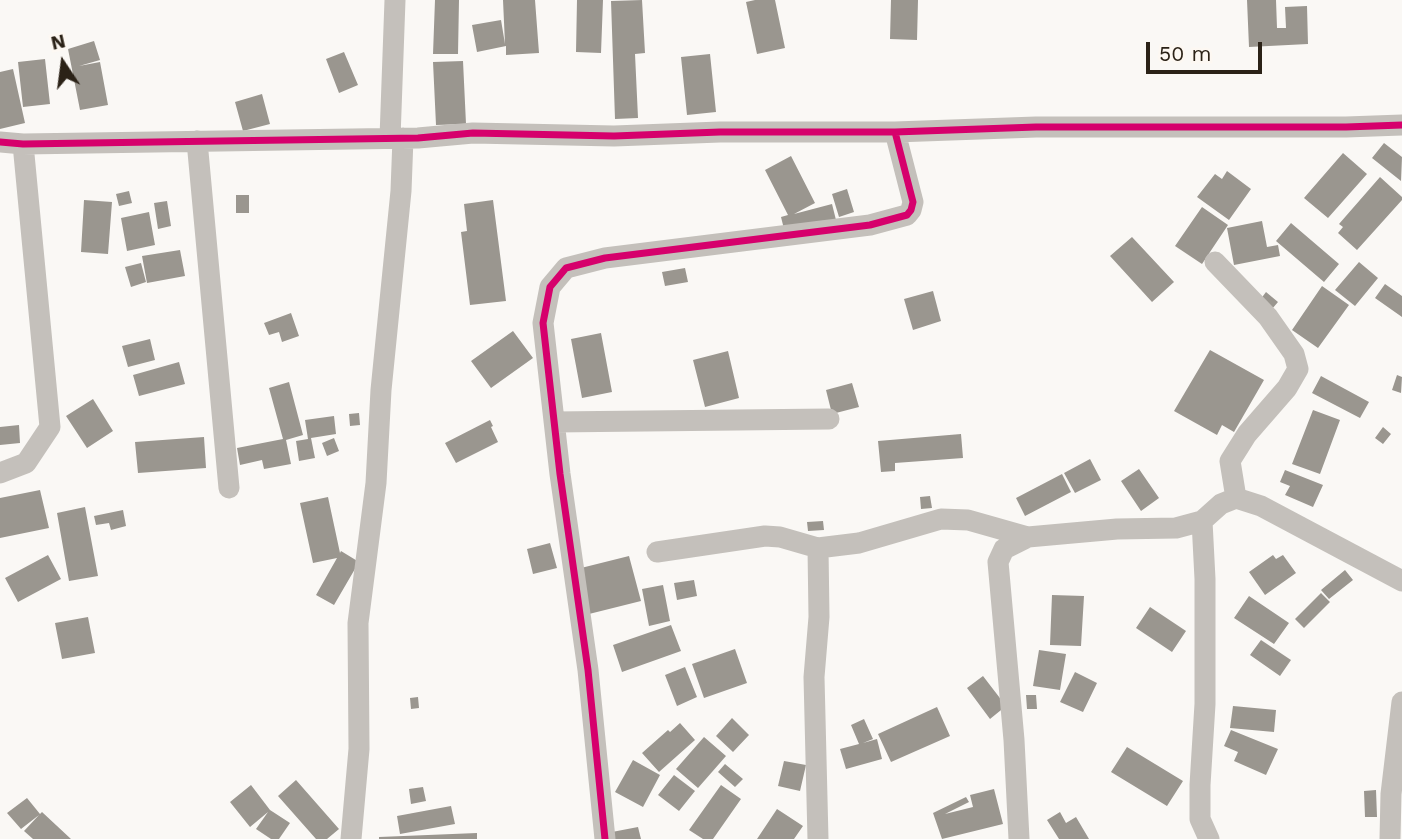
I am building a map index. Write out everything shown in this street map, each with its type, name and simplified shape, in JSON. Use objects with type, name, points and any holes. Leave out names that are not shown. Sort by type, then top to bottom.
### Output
[{"type":"street","points":[[351,839],[359,749],[358,623],[376,483],[381,390],[401,191],[397,138],[396,0]]},
{"type":"street","points":[[0,142],[23,144],[397,138],[474,133],[614,136],[1078,127],[1402,125]]},
{"type":"street","points":[[605,839],[588,670],[543,323],[551,287],[566,268],[605,258],[870,225],[907,215],[912,210],[913,202],[895,132]]},
{"type":"street","points":[[197,141],[229,488]]},
{"type":"street","points":[[0,473],[26,463],[50,427],[23,144]]},
{"type":"street","points":[[1215,262],[1268,317],[1294,354],[1298,369],[1287,388],[1247,434],[1230,461],[1236,498]]},
{"type":"street","points":[[554,422],[829,419]]},
{"type":"street","points":[[657,552],[765,536],[780,537],[818,548],[859,544],[941,519],[968,520],[1028,537],[1117,529],[1176,528],[1202,521],[1221,504],[1236,498],[1261,506],[1402,581]]},
{"type":"street","points":[[1202,521],[1205,704],[1200,819],[1209,839]]},
{"type":"street","points":[[1019,839],[1014,740],[998,562],[1004,549],[1028,537]]},
{"type":"street","points":[[818,548],[819,617],[814,677],[818,839]]},
{"type":"street","points":[[1391,839],[1391,794],[1402,702]]},
{"type":"building","points":[[435,0],[459,0],[458,54],[433,54]]},
{"type":"building","points":[[503,0],[535,0],[539,53],[506,55],[506,46],[477,52],[472,25],[501,20],[505,44]]},
{"type":"building","points":[[577,0],[603,0],[601,53],[576,52]]},
{"type":"building","points":[[642,0],[645,53],[635,54],[638,118],[615,119],[611,1]]},
{"type":"building","points":[[775,0],[785,48],[757,54],[746,2]]},
{"type":"building","points":[[891,0],[918,0],[917,40],[890,39]]},
{"type":"building","points":[[1247,0],[1276,0],[1277,28],[1286,28],[1285,7],[1307,6],[1308,44],[1249,47]]},
{"type":"building","points":[[94,41],[100,60],[79,66],[100,62],[108,105],[80,110],[68,49]]},
{"type":"building","points":[[344,52],[358,85],[339,93],[326,59]]},
{"type":"building","points":[[710,54],[716,112],[687,115],[681,57]]},
{"type":"building","points":[[45,59],[50,104],[23,107],[18,62]]},
{"type":"building","points":[[463,61],[466,124],[436,125],[433,62]]},
{"type":"building","points":[[13,69],[25,123],[0,129],[0,72]]},
{"type":"building","points":[[262,94],[270,124],[243,131],[235,102]]},
{"type":"building","points":[[1384,143],[1402,157],[1401,181],[1372,158]]},
{"type":"building","points":[[1343,153],[1367,174],[1328,218],[1304,198]]},
{"type":"building","points":[[791,156],[815,203],[794,214],[832,204],[837,224],[786,237],[781,217],[788,215],[765,170]]},
{"type":"building","points":[[1227,171],[1251,189],[1229,220],[1197,197],[1215,174],[1222,179]]},
{"type":"building","points":[[1380,177],[1402,200],[1357,250],[1338,233],[1343,227],[1339,224]]},
{"type":"building","points":[[847,189],[854,212],[839,217],[832,194]]},
{"type":"building","points":[[129,191],[132,203],[119,206],[116,194]]},
{"type":"building","points":[[236,195],[249,195],[249,213],[236,213]]},
{"type":"building","points":[[84,200],[112,202],[108,254],[81,252]]},
{"type":"building","points":[[493,200],[506,301],[470,305],[461,232],[467,231],[464,204]]},
{"type":"building","points":[[167,201],[171,226],[158,229],[154,203]]},
{"type":"building","points":[[1202,207],[1228,225],[1202,264],[1175,246]]},
{"type":"building","points":[[149,212],[155,245],[127,251],[121,218]]},
{"type":"building","points":[[1262,221],[1267,247],[1278,245],[1280,256],[1234,265],[1227,228]]},
{"type":"building","points":[[1291,223],[1339,264],[1324,282],[1276,241]]},
{"type":"building","points":[[1132,237],[1174,282],[1152,302],[1110,256]]},
{"type":"building","points":[[180,250],[185,276],[147,283],[142,256]]},
{"type":"building","points":[[1359,262],[1378,278],[1355,306],[1335,290]]},
{"type":"building","points":[[141,263],[146,282],[131,287],[125,267]]},
{"type":"building","points":[[685,268],[688,282],[665,286],[662,272]]},
{"type":"building","points":[[1385,284],[1402,296],[1402,317],[1375,298]]},
{"type":"building","points":[[1322,286],[1349,305],[1318,348],[1292,330]]},
{"type":"building","points":[[933,291],[941,321],[913,330],[904,299]]},
{"type":"building","points":[[1266,292],[1278,302],[1272,309],[1260,300]]},
{"type":"building","points":[[291,313],[299,336],[282,342],[279,332],[269,335],[264,323]]},
{"type":"building","points":[[513,331],[533,358],[491,388],[471,361]]},
{"type":"building","points":[[601,333],[612,392],[582,398],[571,339]]},
{"type":"building","points":[[150,339],[155,360],[128,367],[122,346]]},
{"type":"building","points":[[1210,350],[1264,380],[1234,432],[1222,425],[1217,435],[1174,411]]},
{"type":"building","points":[[728,351],[739,398],[705,407],[693,360]]},
{"type":"building","points":[[179,362],[185,384],[139,396],[133,375]]},
{"type":"building","points":[[1397,375],[1402,377],[1401,393],[1392,390]]},
{"type":"building","points":[[1321,376],[1369,402],[1360,418],[1312,393]]},
{"type":"building","points":[[289,382],[303,435],[286,440],[291,464],[264,469],[262,460],[240,465],[237,448],[283,439],[269,388]]},
{"type":"building","points":[[852,383],[859,407],[832,414],[826,390]]},
{"type":"building","points":[[93,399],[113,431],[87,448],[66,416]]},
{"type":"building","points":[[1313,410],[1340,420],[1320,474],[1292,464]]},
{"type":"building","points":[[359,413],[360,425],[350,426],[349,414]]},
{"type":"building","points":[[334,416],[336,434],[311,438],[315,458],[299,461],[296,441],[308,439],[305,420]]},
{"type":"building","points":[[490,420],[498,442],[456,463],[445,443]]},
{"type":"building","points":[[19,425],[20,443],[0,445],[0,427]]},
{"type":"building","points":[[1383,427],[1391,434],[1383,444],[1375,438]]},
{"type":"building","points":[[961,434],[963,458],[895,463],[895,471],[881,472],[878,441]]},
{"type":"building","points":[[204,437],[206,468],[138,473],[135,442]]},
{"type":"building","points":[[334,438],[339,451],[327,456],[322,443]]},
{"type":"building","points":[[1090,459],[1101,480],[1075,493],[1064,473]]},
{"type":"building","points":[[1139,469],[1159,498],[1141,511],[1121,481]]},
{"type":"building","points":[[1285,470],[1323,485],[1313,507],[1285,495],[1290,486],[1280,482]]},
{"type":"building","points":[[1062,474],[1071,492],[1025,516],[1016,498]]},
{"type":"building","points":[[40,490],[49,528],[0,538],[0,498]]},
{"type":"building","points":[[930,496],[932,508],[921,509],[920,497]]},
{"type":"building","points":[[328,497],[340,553],[341,551],[359,562],[334,605],[316,595],[337,558],[313,563],[300,503]]},
{"type":"building","points":[[85,507],[98,576],[69,581],[57,513]]},
{"type":"building","points":[[123,510],[126,526],[111,530],[109,523],[96,525],[94,516]]},
{"type":"building","points":[[823,521],[824,530],[808,531],[807,522]]},
{"type":"building","points":[[550,543],[557,568],[533,574],[527,549]]},
{"type":"building","points":[[48,555],[61,579],[18,602],[5,578]]},
{"type":"building","points":[[1273,555],[1276,559],[1283,555],[1296,573],[1265,595],[1249,572]]},
{"type":"building","points":[[629,556],[641,601],[589,614],[577,569]]},
{"type":"building","points":[[1345,570],[1353,580],[1329,599],[1321,590]]},
{"type":"building","points":[[694,580],[697,596],[677,600],[674,583]]},
{"type":"building","points":[[663,585],[670,621],[649,626],[642,589]]},
{"type":"building","points":[[1321,593],[1330,602],[1304,628],[1295,619]]},
{"type":"building","points":[[1052,595],[1084,596],[1081,646],[1050,645]]},
{"type":"building","points":[[1249,596],[1289,623],[1274,644],[1234,618]]},
{"type":"building","points":[[1150,607],[1186,631],[1172,652],[1136,628]]},
{"type":"building","points":[[88,617],[95,653],[62,659],[55,623]]},
{"type":"building","points":[[671,625],[681,651],[622,672],[613,645]]},
{"type":"building","points":[[1261,640],[1291,660],[1280,676],[1250,655]]},
{"type":"building","points":[[735,649],[747,683],[704,698],[692,664]]},
{"type":"building","points":[[1039,650],[1066,654],[1060,690],[1033,686]]},
{"type":"building","points":[[685,667],[697,697],[677,706],[665,675]]},
{"type":"building","points":[[1075,672],[1097,683],[1083,712],[1060,702]]},
{"type":"building","points":[[983,676],[1006,706],[990,719],[967,688]]},
{"type":"building","points":[[1026,695],[1036,695],[1037,709],[1027,709]]},
{"type":"building","points":[[418,697],[419,708],[411,709],[410,698]]},
{"type":"building","points":[[1233,706],[1276,710],[1274,732],[1230,728]]},
{"type":"building","points":[[937,707],[950,736],[891,762],[878,734]]},
{"type":"building","points":[[732,718],[749,735],[733,752],[716,736]]},
{"type":"building","points":[[864,719],[873,739],[863,743],[877,739],[882,759],[846,769],[840,749],[859,744],[851,725]]},
{"type":"building","points":[[680,723],[695,740],[659,772],[642,753]]},
{"type":"building","points":[[1231,730],[1278,749],[1266,775],[1234,761],[1238,752],[1224,746]]},
{"type":"building","points":[[704,737],[726,756],[698,788],[676,769]]},
{"type":"building","points":[[1127,747],[1183,781],[1167,806],[1111,772]]},
{"type":"building","points":[[633,760],[660,775],[643,807],[615,792]]},
{"type":"building","points":[[784,761],[806,765],[800,791],[778,786]]},
{"type":"building","points":[[725,764],[743,779],[735,787],[718,772]]},
{"type":"building","points":[[674,775],[695,791],[679,811],[658,795]]},
{"type":"building","points":[[296,780],[339,829],[327,839],[316,839],[278,796]]},
{"type":"building","points":[[251,785],[270,810],[290,823],[279,839],[271,839],[256,829],[268,812],[250,827],[230,802]]},
{"type":"building","points":[[721,785],[741,799],[713,839],[703,839],[689,830]]},
{"type":"building","points":[[423,787],[426,801],[411,804],[409,789]]},
{"type":"building","points":[[994,789],[1003,824],[942,839],[933,813],[966,797],[969,802],[945,814],[973,807],[970,795]]},
{"type":"building","points":[[1376,790],[1377,817],[1365,817],[1364,791]]},
{"type":"building","points":[[27,798],[40,814],[42,812],[71,839],[33,839],[24,831],[39,815],[21,829],[7,813]]},
{"type":"building","points":[[451,806],[455,824],[400,834],[397,816]]},
{"type":"building","points":[[777,809],[803,826],[794,839],[757,839]]},
{"type":"building","points":[[1060,812],[1066,823],[1076,817],[1089,839],[1059,839],[1047,820]]},
{"type":"building","points":[[638,827],[641,839],[613,839],[612,832]]},
{"type":"building","points":[[477,833],[477,839],[379,839],[379,837]]},
{"type":"cycle path","points":[[605,839],[588,670],[560,474],[543,323],[550,287],[566,268],[605,258],[870,225],[907,215],[913,202],[895,132],[1036,127],[1402,125]]},
{"type":"cycle path","points":[[0,142],[23,144],[418,138],[473,133],[614,136],[720,132],[895,132]]}]
